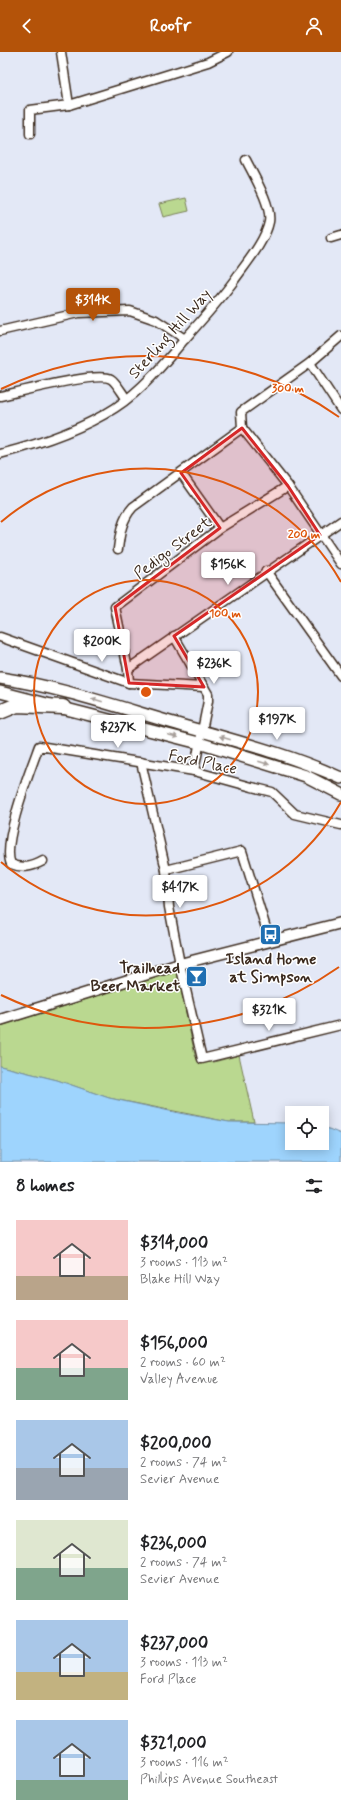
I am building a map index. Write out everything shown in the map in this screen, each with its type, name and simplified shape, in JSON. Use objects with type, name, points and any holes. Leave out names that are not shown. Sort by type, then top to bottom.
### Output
[{"type":"highway","points":[[0,712],[17,705],[63,707]]},
{"type":"main road","points":[[0,678],[71,693],[202,731],[309,763],[341,778]]},
{"type":"main road","points":[[0,692],[200,743],[306,776],[341,794]]},
{"type":"street","points":[[61,52],[69,105]]},
{"type":"street","points":[[30,134],[30,110],[69,105],[208,62],[228,52]]},
{"type":"street","name":"Sterling Hill Way","points":[[0,454],[37,445],[98,417],[116,407],[151,379],[219,300],[251,257],[264,236],[269,223],[269,210],[246,160]]},
{"type":"street","points":[[331,238],[341,235]]},
{"type":"street","points":[[0,331],[78,313],[130,311],[156,320],[185,339]]},
{"type":"street","points":[[341,336],[310,362],[241,412],[242,428],[288,486],[341,564]]},
{"type":"street","points":[[310,362],[341,410]]},
{"type":"street","points":[[0,396],[84,378],[104,378],[111,379],[126,398]]},
{"type":"street","points":[[118,549],[120,534],[126,514],[242,428]]},
{"type":"street","points":[[181,473],[220,528]]},
{"type":"street","name":"Pedigo Street","points":[[128,669],[115,607],[220,528],[288,486]]},
{"type":"street","points":[[129,683],[128,669],[266,571],[341,520]]},
{"type":"street","points":[[266,571],[341,676]]},
{"type":"street","points":[[174,636],[204,687],[208,701],[194,771]]},
{"type":"street","points":[[0,637],[129,683],[204,687]]},
{"type":"street","name":"Ford Place","points":[[43,861],[33,867],[17,867],[11,864],[8,851],[23,790],[39,746],[194,771],[272,792],[295,814],[341,825]]},
{"type":"street","points":[[140,762],[166,870],[169,907],[180,964],[202,1059],[341,1025]]},
{"type":"street","points":[[166,870],[242,851],[270,941]]},
{"type":"street","points":[[0,1020],[180,964],[341,923]]},
{"type":"highlighted area","points":[[242,428],[288,486],[320,535],[174,636],[204,687],[129,683],[115,607],[220,528],[181,473]]},
{"type":"green space","points":[[186,198],[189,211],[163,217],[159,204]]},
{"type":"green space","points":[[177,971],[195,1055],[199,1063],[214,1062],[239,1055],[254,1122],[229,1122],[109,1098],[57,1080],[0,1066],[0,1026]]},
{"type":"water","points":[[0,1066],[57,1080],[109,1098],[179,1113],[229,1122],[285,1123],[285,1150],[329,1150],[329,1129],[341,1134],[341,1162],[0,1162]]},
{"type":"place","name":"Island Home at Simpson","points":[[271,935]]},
{"type":"place","name":"Trailhead Beer Market","points":[[196,976]]}]
